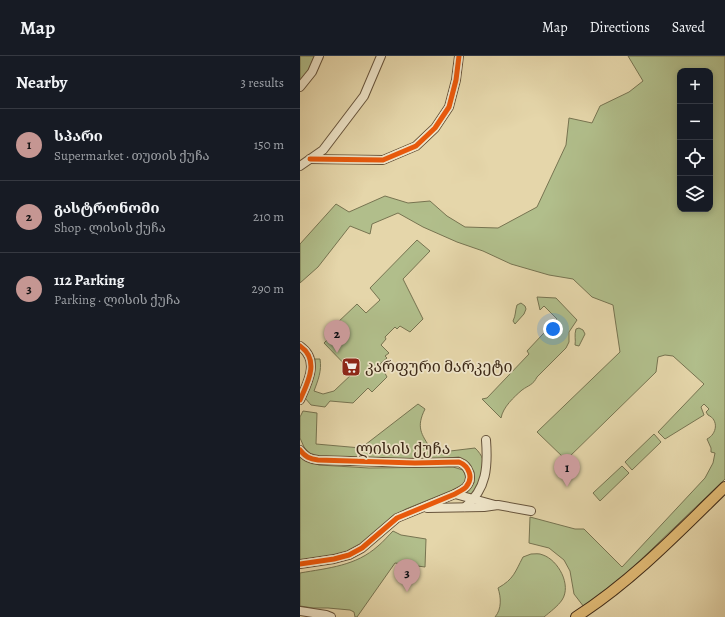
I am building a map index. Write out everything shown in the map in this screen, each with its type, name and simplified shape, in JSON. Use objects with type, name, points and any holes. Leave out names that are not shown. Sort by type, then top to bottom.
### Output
[{"type":"main road","points":[[576,617],[630,577],[725,487]]},
{"type":"street","points":[[300,87],[312,72],[319,56]]},
{"type":"street","points":[[300,166],[323,150],[364,96],[381,56]]},
{"type":"street","points":[[310,159],[382,160],[416,146],[435,128],[449,107],[456,80],[459,56]]},
{"type":"street","points":[[300,346],[309,356],[311,369],[309,380],[300,400]]},
{"type":"street","points":[[465,507],[480,489],[486,475],[486,440]]},
{"type":"street","name":"ლისის ქუჩა","points":[[300,450],[304,455],[318,460],[415,463],[459,462],[464,464],[467,468],[470,477],[466,487],[455,494],[397,518],[362,548],[349,555],[334,559],[300,564]]},
{"type":"street","points":[[455,494],[498,505],[531,511]]},
{"type":"street","points":[[422,508],[484,507],[498,505]]},
{"type":"street","points":[[300,611],[326,614],[331,617]]},
{"type":"green space","points":[[300,56],[319,56],[300,87]]},
{"type":"green space","points":[[628,56],[725,56],[725,479],[627,573],[584,607],[574,594],[570,571],[564,560],[549,548],[529,543],[530,517],[575,529],[584,529],[622,567],[705,478],[713,463],[715,453],[711,452],[707,439],[715,431],[715,423],[712,417],[706,412],[709,409],[704,404],[701,407],[704,415],[665,439],[658,432],[704,384],[673,356],[665,355],[658,357],[656,372],[566,460],[537,432],[620,352],[613,305],[592,297],[573,279],[549,275],[511,264],[423,227],[398,213],[372,224],[370,234],[350,226],[318,267],[300,283],[300,244],[336,204],[349,212],[385,196],[408,203],[430,201],[447,216],[465,227],[498,228],[537,207],[566,145],[569,118],[592,123],[600,106],[629,92],[643,81]]},
{"type":"green space","points":[[417,240],[430,251],[403,279],[423,319],[410,332],[400,326],[397,329],[395,327],[385,337],[386,339],[381,345],[389,353],[385,356],[387,358],[380,364],[387,377],[372,392],[368,388],[353,403],[330,401],[325,407],[311,405],[305,398],[313,378],[315,359],[320,359],[320,368],[314,391],[323,394],[334,391],[353,373],[324,343],[338,329],[335,325],[357,304],[366,313],[380,300],[370,288]]},
{"type":"green space","points":[[537,297],[556,298],[577,320],[569,332],[569,342],[566,348],[532,383],[512,399],[506,406],[501,418],[482,399],[487,398],[529,354],[527,351],[557,319],[544,306],[540,310]]},
{"type":"green space","points":[[521,303],[526,309],[524,314],[515,324],[513,321],[516,307]]},
{"type":"green space","points":[[579,328],[583,330],[585,334],[579,346],[575,345],[575,331]]},
{"type":"green space","points":[[418,404],[425,409],[420,426],[422,434],[431,449],[442,452],[475,448],[483,459],[484,471],[472,494],[465,493],[474,483],[474,472],[467,462],[459,457],[422,460],[337,459],[311,455],[304,447],[300,438],[300,417],[303,411],[317,413],[316,444],[361,448]]},
{"type":"green space","points":[[654,434],[661,442],[632,470],[625,462]]},
{"type":"green space","points":[[300,456],[303,459],[319,465],[369,468],[453,467],[463,470],[466,477],[465,483],[460,487],[406,509],[391,517],[363,545],[349,553],[300,562]]},
{"type":"green space","points":[[622,466],[629,473],[600,501],[593,493]]},
{"type":"green space","points":[[393,531],[401,535],[426,539],[425,567],[395,563],[357,617],[355,617],[354,612],[350,610],[300,606],[300,573],[331,568],[360,558],[378,546]]},
{"type":"green space","points":[[531,554],[543,555],[554,562],[558,567],[562,574],[565,587],[565,594],[562,600],[544,617],[495,617],[499,610],[500,603],[498,588],[511,578],[523,557]]},
{"type":"cycle path","points":[[310,159],[383,160],[416,146],[435,128],[449,107],[456,80],[459,56]]},
{"type":"cycle path","points":[[300,346],[310,358],[311,364],[309,379],[300,400]]},
{"type":"cycle path","points":[[300,450],[308,457],[318,460],[415,463],[459,462],[468,469],[470,476],[468,484],[463,489],[455,494],[397,518],[362,548],[349,555],[334,559],[300,564]]},
{"type":"place","name":"გასტრონომი","points":[[337,353]]},
{"type":"place","name":"კარფური მარკეტი","points":[[351,367]]},
{"type":"place","name":"სპარი","points":[[567,487]]},
{"type":"place","name":"112 Parking","points":[[407,592]]}]
